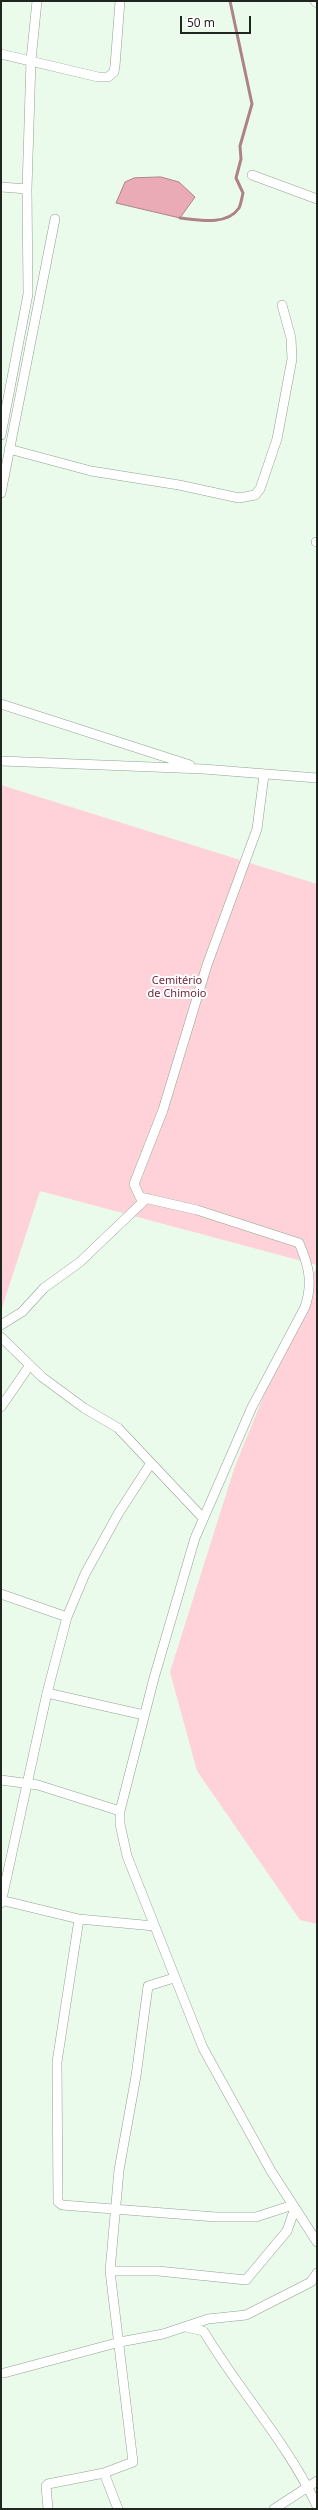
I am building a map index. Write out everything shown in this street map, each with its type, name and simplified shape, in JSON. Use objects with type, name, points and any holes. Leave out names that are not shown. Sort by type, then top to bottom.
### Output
[{"type":"street","points":[[1,435],[28,294],[27,189],[31,60],[37,1]]},
{"type":"street","points":[[1,54],[98,77],[108,77],[114,72],[115,66],[120,1]]},
{"type":"street","points":[[252,175],[317,199]]},
{"type":"street","points":[[1,188],[27,189]]},
{"type":"street","points":[[1,493],[55,219]]},
{"type":"street","points":[[10,449],[107,474],[179,485],[239,498],[255,495],[260,489],[277,438],[292,359],[292,343],[282,304]]},
{"type":"street","points":[[1,704],[203,769]]},
{"type":"street","points":[[1,761],[203,769],[317,778]]},
{"type":"street","points":[[264,774],[257,829],[208,965],[163,1110],[134,1184],[140,1197],[197,1210],[299,1243],[310,1271],[309,1295],[305,1307],[252,1407],[195,1538],[144,1715],[120,1810],[120,1824],[127,1856],[174,1978],[203,2048],[261,2155],[317,2242]]},
{"type":"street","points":[[1,1325],[22,1312],[44,1288],[80,1262],[147,1198]]},
{"type":"street","points":[[1,1337],[30,1365],[70,1398],[118,1428],[203,1518]]},
{"type":"street","points":[[1,1407],[30,1365]]},
{"type":"street","points":[[151,1463],[111,1527],[85,1574],[67,1617],[47,1693],[2,1901],[79,1919],[154,1926]]},
{"type":"street","points":[[1,1594],[67,1617]]},
{"type":"street","points":[[47,1693],[144,1715]]},
{"type":"street","points":[[1,1780],[27,1782],[120,1810]]},
{"type":"street","points":[[79,1919],[57,2062],[58,2153],[56,2198],[62,2205],[216,2217],[256,2217],[294,2207]]},
{"type":"street","points":[[48,2509],[46,2486],[48,2484],[104,2473],[133,2462],[120,2342],[110,2271],[115,2208],[148,1986],[174,1978]]},
{"type":"street","points":[[110,2271],[158,2271],[246,2280],[287,2231],[294,2207]]},
{"type":"street","points":[[4,2373],[120,2342],[163,2334],[208,2319],[246,2315],[305,2285],[317,2274]]},
{"type":"street","points":[[185,2327],[203,2331],[206,2335],[224,2364],[308,2487],[317,2506]]},
{"type":"street","points":[[104,2473],[118,2509]]},
{"type":"street","points":[[274,2509],[317,2481]]},
{"type":"green space","name":"Cemitério de Chimoio","points":[[1,785],[317,884],[317,1265],[40,1191],[1,1311]]},
{"type":"green space","points":[[317,1265],[317,1924],[300,1920],[197,1771],[170,1672],[235,1466]]},
{"type":"shaded area","points":[[161,177],[179,182],[195,197],[180,218],[116,203],[125,182],[134,178]]},
{"type":"waterway","points":[[180,218],[220,220],[234,214],[239,208],[243,193],[236,178],[241,159],[240,146],[252,104],[230,1]]}]
